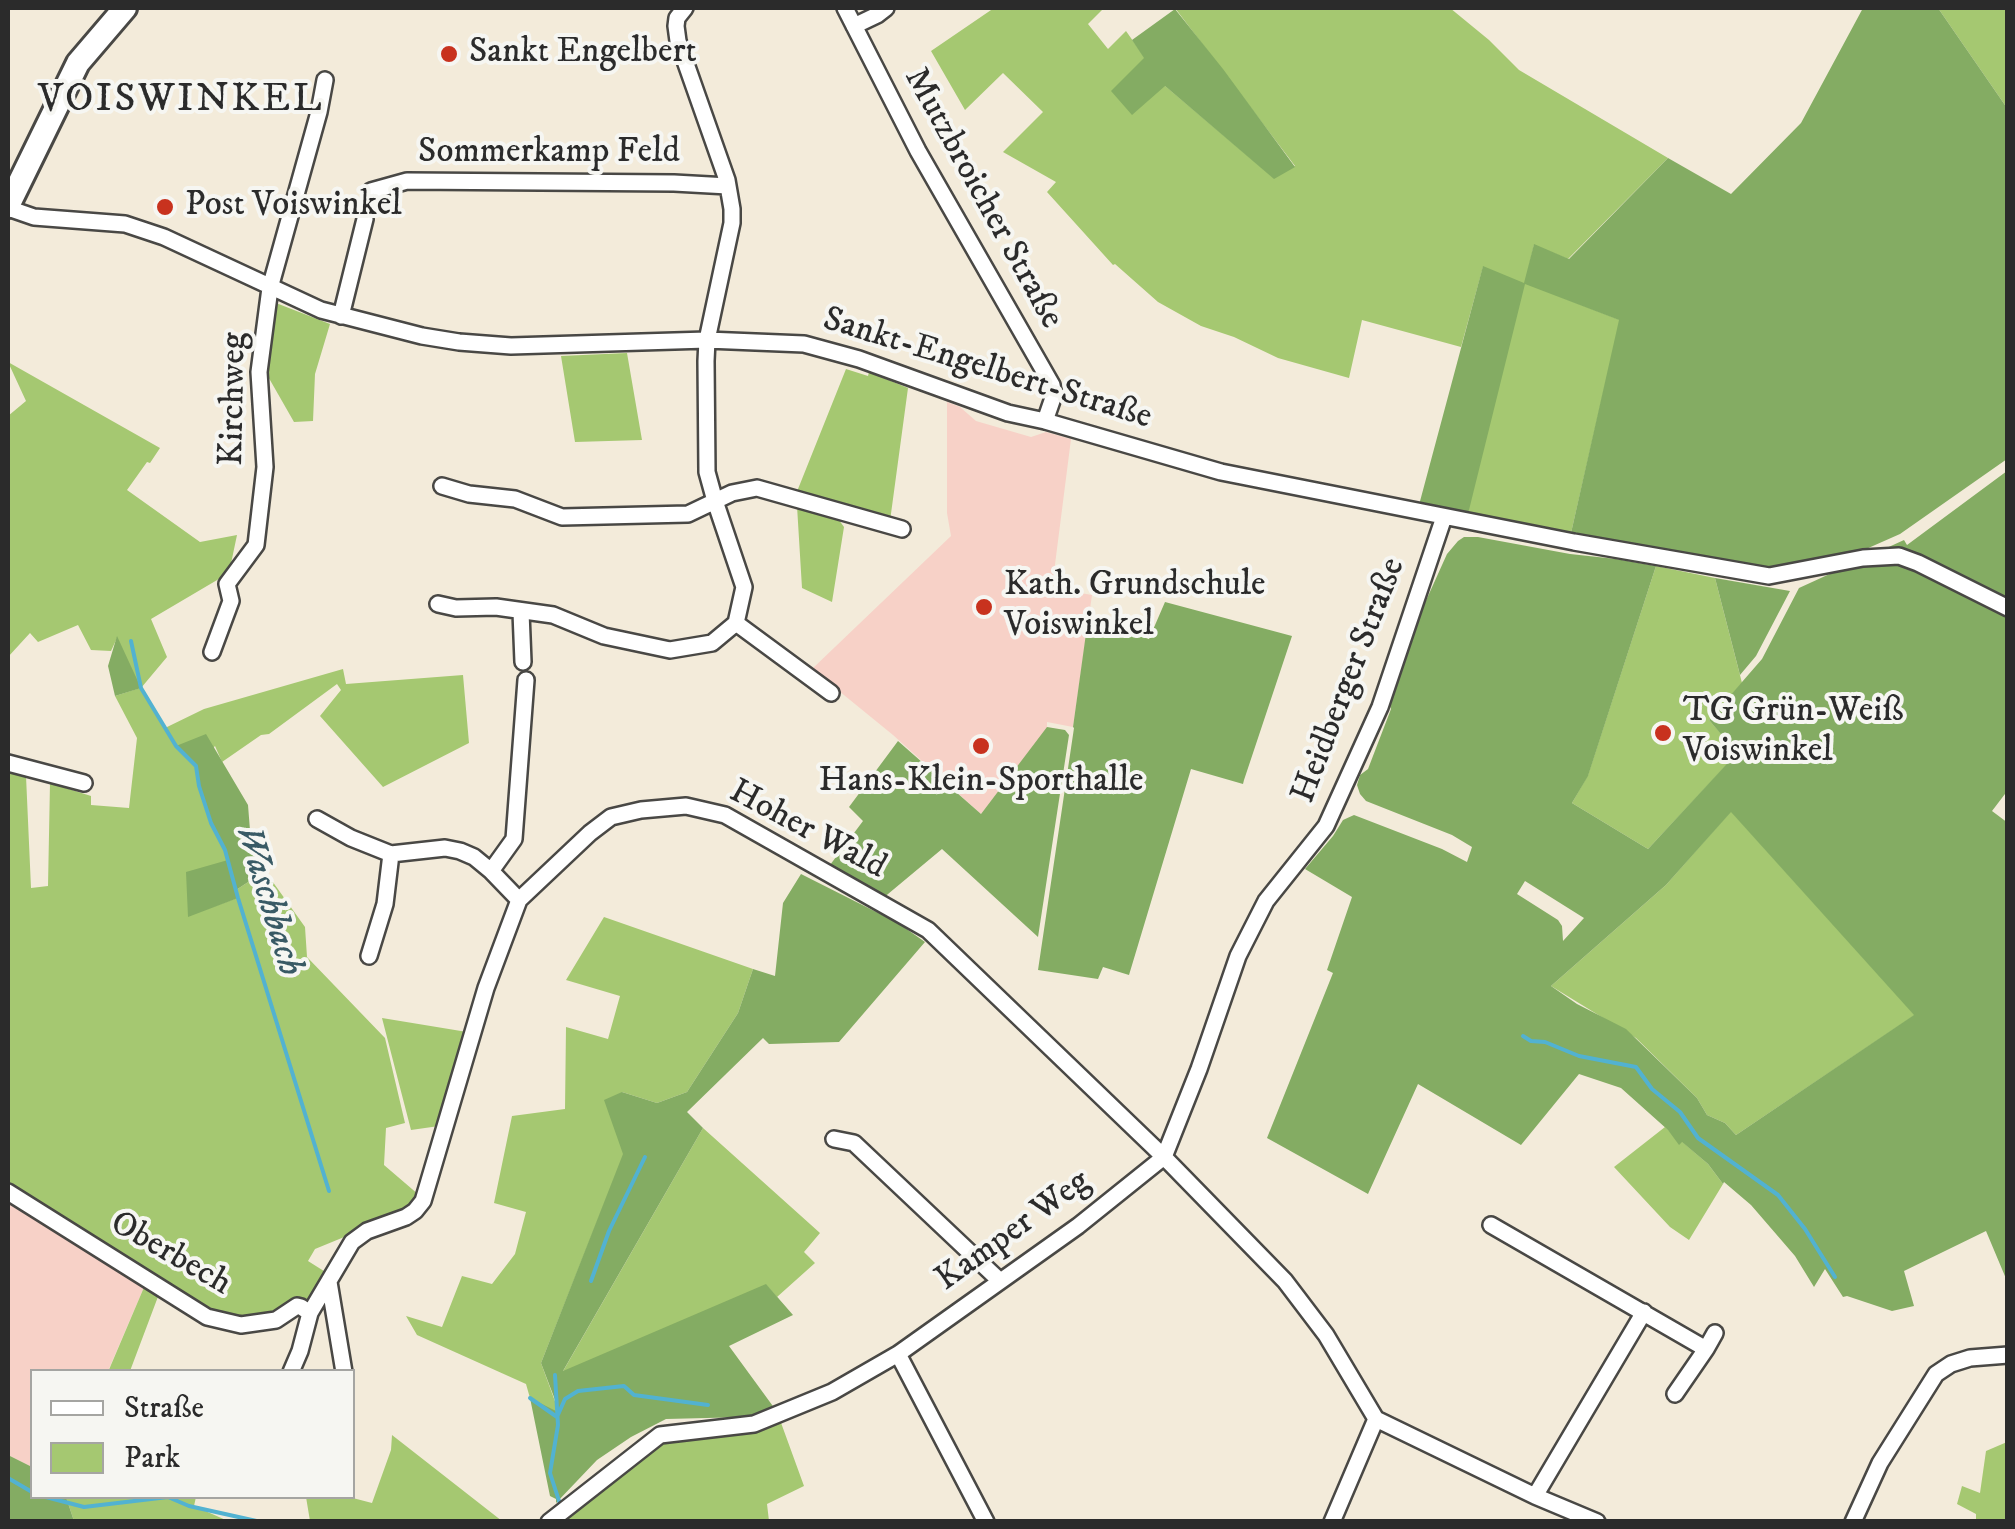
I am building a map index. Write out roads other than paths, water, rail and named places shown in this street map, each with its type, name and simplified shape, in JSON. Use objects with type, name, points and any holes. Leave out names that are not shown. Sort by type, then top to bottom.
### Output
[{"type":"main road","points":[[8,207],[78,63],[125,8]]},
{"type":"street","points":[[438,604],[456,608],[496,607],[553,616],[604,636],[670,650],[712,642],[736,623],[744,587],[708,472],[708,340],[732,223],[728,186],[678,40],[677,18],[685,8]]},
{"type":"street","name":"Mutzbroicher Straße","points":[[845,8],[918,151],[1052,385],[1054,395],[1045,421]]},
{"type":"street","points":[[854,26],[886,8]]},
{"type":"street","name":"Kirchweg","points":[[212,652],[231,601],[226,584],[256,545],[265,467],[259,372],[270,288],[325,80]]},
{"type":"street","name":"Sommerkamp Feld","points":[[371,190],[407,181],[728,186]]},
{"type":"street","name":"Sankt-Engelbert-Straße","points":[[8,207],[34,217],[103,221],[140,229],[341,316],[422,336],[511,346],[708,340],[804,344],[859,359],[1008,414],[1221,472],[1769,576],[1863,558],[1899,556],[2008,608]]},
{"type":"street","points":[[341,316],[365,220]]},
{"type":"street","points":[[442,486],[515,500],[562,516],[688,514],[732,494],[758,488],[902,529]]},
{"type":"street","name":"Heidberger Straße","points":[[1164,1157],[1238,956],[1266,901],[1326,826],[1376,716],[1444,517]]},
{"type":"street","points":[[520,612],[524,662]]},
{"type":"street","points":[[736,623],[831,693]]},
{"type":"street","points":[[491,871],[514,839],[526,680]]},
{"type":"street","points":[[8,763],[84,782]]},
{"type":"street","name":"Hoher Wald","points":[[329,1282],[352,1242],[366,1232],[406,1217],[423,1201],[486,988],[518,900],[611,817],[642,810],[686,806],[725,816],[928,930],[1164,1157]]},
{"type":"street","points":[[317,820],[390,854],[445,848],[460,851],[491,871],[518,900]]},
{"type":"street","points":[[370,956],[385,904],[390,854]]},
{"type":"street","points":[[834,1140],[854,1143],[999,1280]]},
{"type":"street","points":[[1164,1157],[1286,1283],[1326,1335],[1376,1419],[1535,1496],[1561,1514],[1597,1522]]},
{"type":"street","name":"Kamper Weg","points":[[549,1522],[660,1435],[754,1424],[832,1392],[898,1354],[1078,1226],[1164,1157]]},
{"type":"street","name":"Oberbech","points":[[8,1192],[207,1317],[241,1325],[276,1320],[296,1306],[310,1314]]},
{"type":"street","points":[[1491,1225],[1706,1348]]},
{"type":"street","points":[[291,1369],[310,1314],[329,1282]]},
{"type":"street","points":[[329,1282],[344,1369]]},
{"type":"street","points":[[1535,1496],[1644,1312]]},
{"type":"street","points":[[1676,1394],[1715,1334]]},
{"type":"street","points":[[898,1354],[986,1522]]},
{"type":"street","points":[[1853,1522],[1880,1463],[1936,1374],[1970,1358],[2008,1355]]},
{"type":"street","points":[[1332,1522],[1376,1419]]},
{"type":"waterway","name":"Waschbach","points":[[131,641],[141,688],[176,746],[196,766],[199,786],[225,850],[329,1191]]},
{"type":"waterway","points":[[1523,1036],[1579,1056],[1636,1067],[1652,1089],[1680,1112],[1698,1138],[1778,1195],[1835,1277]]},
{"type":"waterway","points":[[591,1281],[609,1231],[645,1157]]},
{"type":"waterway","name":"Waschbach","points":[[555,1375],[558,1425],[550,1473],[561,1507]]},
{"type":"waterway","points":[[557,1417],[565,1399],[578,1391],[624,1386],[634,1395],[708,1405]]},
{"type":"waterway","name":"Waschbach","points":[[530,1398],[557,1417]]},
{"type":"waterway","points":[[8,1478],[30,1491]]},
{"type":"waterway","points":[[53,1499],[84,1507],[151,1499]]},
{"type":"waterway","points":[[173,1499],[261,1522]]},
{"type":"place","name":"Sankt Engelbert","points":[[449,54]]},
{"type":"place","name":"Post Voiswinkel","points":[[165,207]]},
{"type":"place","name":"Kath. Grundschule Voiswinkel","points":[[984,607]]},
{"type":"place","name":"TG Grün-Weiß Voiswinkel","points":[[1663,733]]},
{"type":"place","name":"Hans-Klein-Sporthalle","points":[[981,746]]},
{"type":"district","name":"VOISWINKEL","points":[[181,102]]}]
